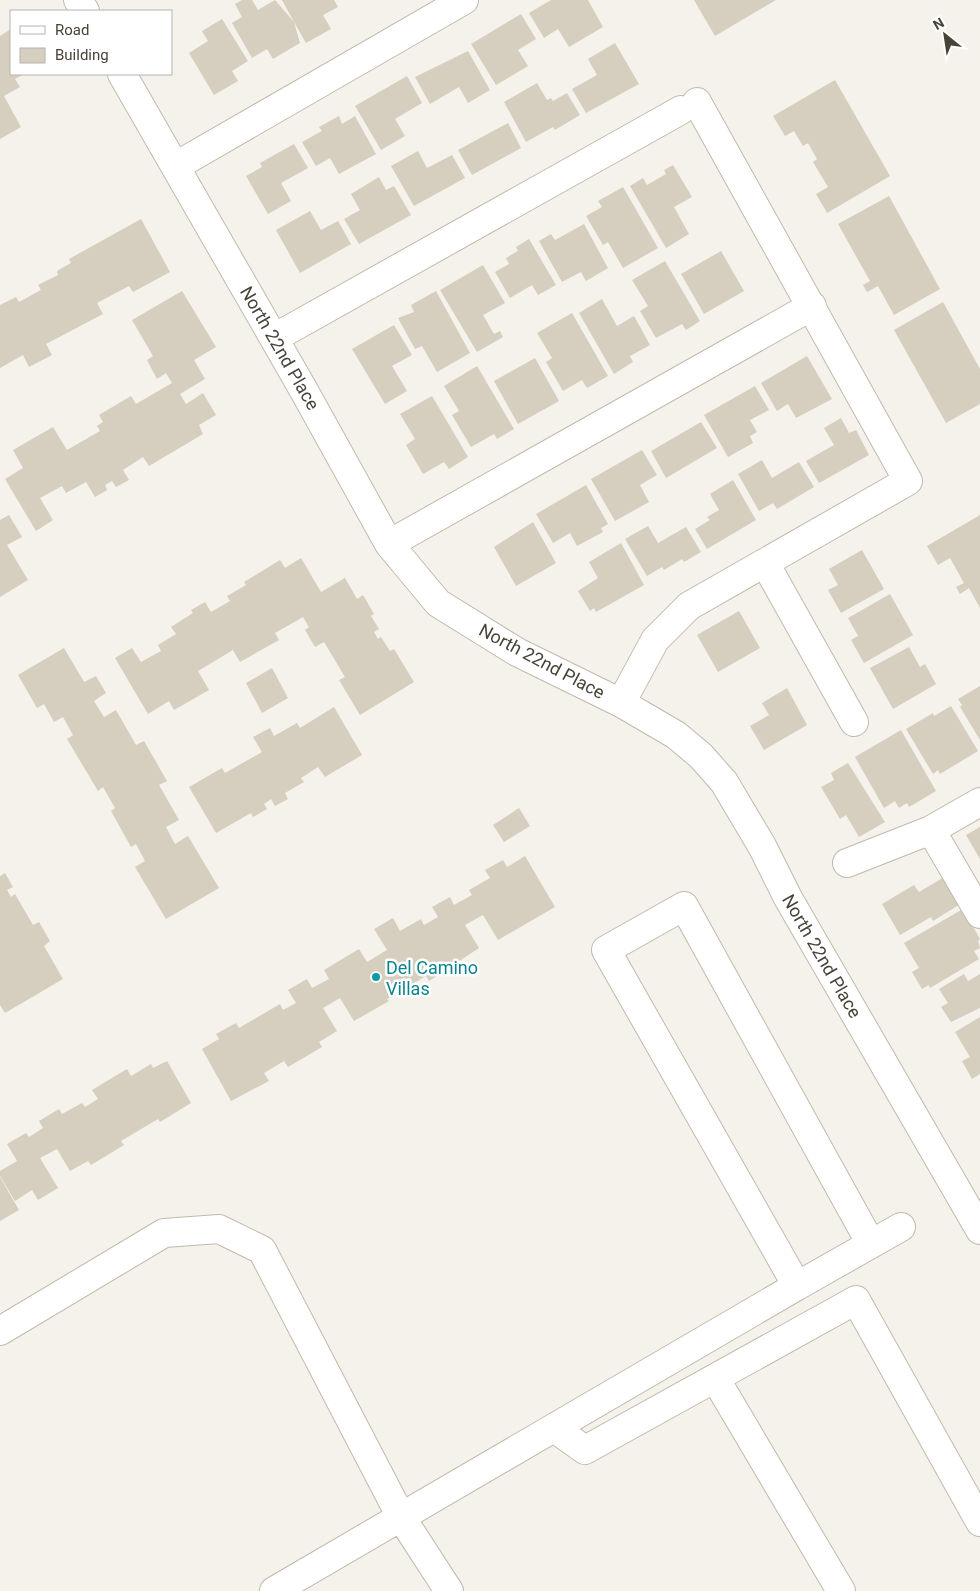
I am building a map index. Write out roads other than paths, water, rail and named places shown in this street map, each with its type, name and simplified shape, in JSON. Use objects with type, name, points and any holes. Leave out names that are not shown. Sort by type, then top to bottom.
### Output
[{"type":"street","points":[[176,166],[464,0]]},
{"type":"street","name":"North 22nd Place","points":[[123,75],[274,338],[389,544],[438,603],[517,652],[621,703],[676,735],[702,756],[724,782],[762,846],[788,898],[980,1230]]},
{"type":"street","points":[[274,338],[689,106],[812,306],[908,481],[689,606],[656,640],[621,703]]},
{"type":"street","points":[[389,544],[812,306]]},
{"type":"street","points":[[765,563],[854,722]]},
{"type":"street","points":[[847,863],[931,830],[980,802]]},
{"type":"street","points":[[931,830],[980,914]]},
{"type":"street","points":[[797,1286],[606,950],[684,906],[871,1244]]},
{"type":"street","points":[[274,1591],[901,1227]]},
{"type":"street","points":[[0,1331],[164,1233],[218,1229],[262,1250],[401,1517],[449,1591]]},
{"type":"street","points":[[554,1428],[586,1450],[856,1300],[980,1522]]},
{"type":"street","points":[[715,1378],[841,1591]]},
{"type":"place","name":"Del Camino Villas","points":[[376,977]]}]
